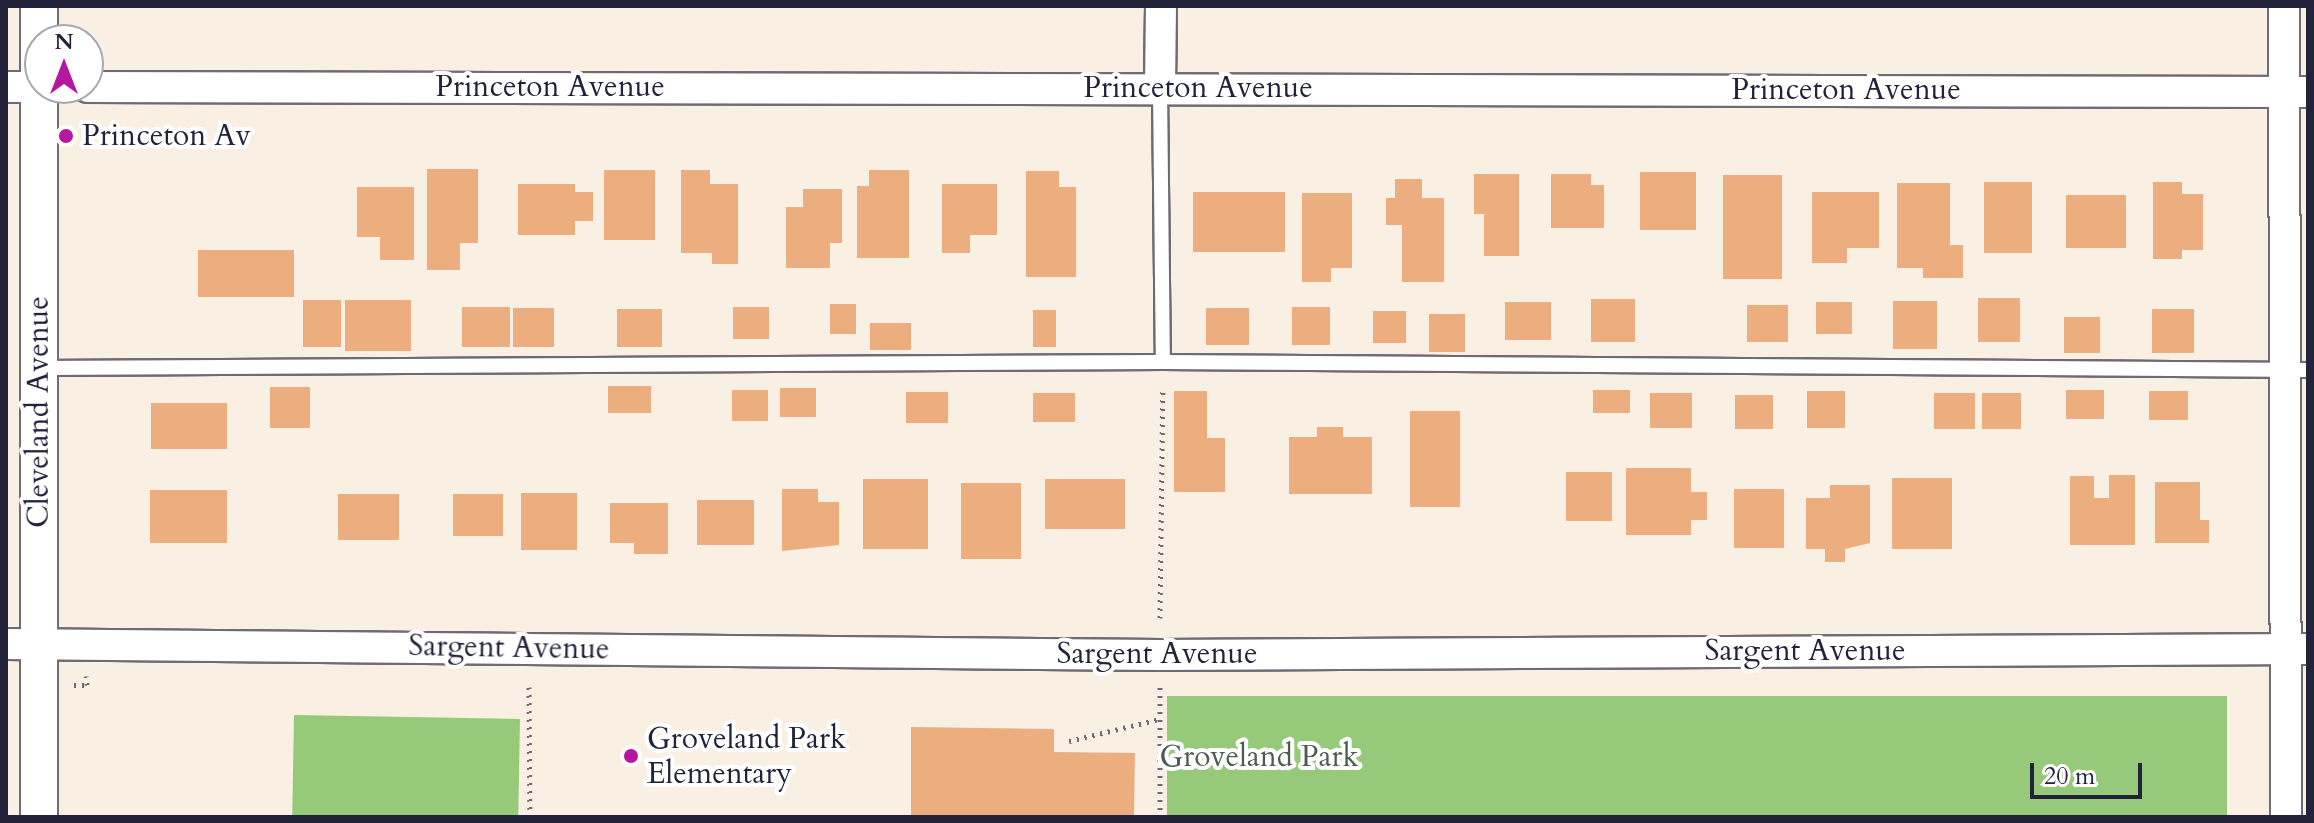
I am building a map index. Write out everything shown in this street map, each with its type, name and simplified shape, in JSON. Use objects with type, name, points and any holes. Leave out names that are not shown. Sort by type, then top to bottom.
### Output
[{"type":"street","points":[[1160,88],[1161,6]]},
{"type":"street","points":[[2284,6],[2297,92],[2298,370],[2297,649],[2286,817]]},
{"type":"street","name":"Princeton Avenue","points":[[104,87],[2297,92]]},
{"type":"street","name":"Cleveland Avenue","points":[[29,104],[38,368],[39,817]]},
{"type":"street","name":"Sargent Avenue","points":[[6,644],[1145,655],[2297,649]]},
{"type":"lane","points":[[1160,88],[1163,362]]},
{"type":"lane","points":[[38,368],[1163,362],[2298,370]]},
{"type":"path","points":[[1160,618],[1163,362]]},
{"type":"path","points":[[65,686],[87,685],[86,671]]},
{"type":"path","points":[[529,687],[530,817]]},
{"type":"path","points":[[1160,690],[1160,817]]},
{"type":"path","points":[[1069,741],[1160,719]]},
{"type":"green space","name":"Groveland Park","points":[[1167,696],[2227,696],[2227,817],[1167,817]]},
{"type":"green space","points":[[294,715],[520,719],[518,817],[292,817]]},
{"type":"building","points":[[427,169],[478,169],[478,243],[460,243],[460,270],[427,270]]},
{"type":"building","points":[[604,170],[655,170],[655,240],[604,240]]},
{"type":"building","points":[[681,170],[710,170],[710,184],[738,184],[738,264],[712,264],[712,253],[681,253]]},
{"type":"building","points":[[869,170],[909,170],[909,258],[857,258],[857,186],[869,186]]},
{"type":"building","points":[[1026,171],[1059,171],[1059,187],[1076,187],[1076,277],[1026,277]]},
{"type":"building","points":[[1640,172],[1696,172],[1696,230],[1640,230]]},
{"type":"building","points":[[1474,174],[1519,174],[1519,256],[1484,256],[1484,214],[1474,214]]},
{"type":"building","points":[[1551,174],[1591,174],[1591,185],[1604,185],[1604,228],[1551,228]]},
{"type":"building","points":[[1723,175],[1782,175],[1782,279],[1723,279]]},
{"type":"building","points":[[1395,179],[1422,179],[1422,198],[1444,198],[1444,282],[1402,282],[1402,225],[1386,225],[1386,198],[1395,198]]},
{"type":"building","points":[[1984,182],[2032,182],[2032,253],[1984,253]]},
{"type":"building","points":[[2153,182],[2182,182],[2182,194],[2203,194],[2203,250],[2182,250],[2182,259],[2153,259]]},
{"type":"building","points":[[1897,183],[1950,183],[1950,245],[1963,245],[1963,278],[1923,278],[1923,268],[1897,268]]},
{"type":"building","points":[[518,184],[575,184],[575,192],[593,192],[593,221],[575,221],[575,235],[518,235]]},
{"type":"building","points":[[942,184],[997,184],[997,235],[970,235],[970,253],[942,253]]},
{"type":"building","points":[[357,187],[414,187],[414,260],[380,260],[380,237],[357,237]]},
{"type":"building","points":[[803,189],[842,189],[842,243],[830,243],[830,268],[786,268],[786,207],[803,207]]},
{"type":"building","points":[[1193,192],[1285,192],[1285,252],[1193,252]]},
{"type":"building","points":[[1812,192],[1879,192],[1879,248],[1847,248],[1847,263],[1812,263]]},
{"type":"building","points":[[1302,193],[1352,193],[1352,268],[1331,268],[1331,282],[1302,282]]},
{"type":"building","points":[[2066,195],[2126,195],[2126,248],[2066,248]]},
{"type":"building","points":[[198,250],[294,250],[294,297],[198,297]]},
{"type":"building","points":[[1978,298],[2020,298],[2020,342],[1978,342]]},
{"type":"building","points":[[1591,299],[1635,299],[1635,342],[1591,342]]},
{"type":"building","points":[[303,300],[341,300],[341,347],[303,347]]},
{"type":"building","points":[[345,300],[411,300],[411,351],[345,351]]},
{"type":"building","points":[[1893,301],[1937,301],[1937,349],[1893,349]]},
{"type":"building","points":[[1505,302],[1551,302],[1551,340],[1505,340]]},
{"type":"building","points":[[1816,302],[1852,302],[1852,334],[1816,334]]},
{"type":"building","points":[[830,304],[856,304],[856,334],[830,334]]},
{"type":"building","points":[[1747,305],[1788,305],[1788,342],[1747,342]]},
{"type":"building","points":[[462,307],[510,307],[510,347],[462,347]]},
{"type":"building","points":[[733,307],[769,307],[769,339],[733,339]]},
{"type":"building","points":[[1292,307],[1330,307],[1330,345],[1292,345]]},
{"type":"building","points":[[513,308],[554,308],[554,347],[513,347]]},
{"type":"building","points":[[1206,308],[1249,308],[1249,345],[1206,345]]},
{"type":"building","points":[[617,309],[662,309],[662,347],[617,347]]},
{"type":"building","points":[[2152,309],[2194,309],[2194,353],[2152,353]]},
{"type":"building","points":[[1033,310],[1056,310],[1056,347],[1033,347]]},
{"type":"building","points":[[1373,311],[1406,311],[1406,343],[1373,343]]},
{"type":"building","points":[[1429,314],[1465,314],[1465,352],[1429,352]]},
{"type":"building","points":[[2064,317],[2100,317],[2100,353],[2064,353]]},
{"type":"building","points":[[870,323],[911,323],[911,350],[870,350]]},
{"type":"building","points":[[608,386],[651,386],[651,413],[608,413]]},
{"type":"building","points":[[270,387],[310,387],[310,428],[270,428]]},
{"type":"building","points":[[780,388],[816,388],[816,417],[780,417]]},
{"type":"building","points":[[732,390],[768,390],[768,421],[732,421]]},
{"type":"building","points":[[1593,390],[1630,390],[1630,413],[1593,413]]},
{"type":"building","points":[[2066,390],[2104,390],[2104,419],[2066,419]]},
{"type":"building","points":[[1174,391],[1207,391],[1207,438],[1225,438],[1225,492],[1174,492]]},
{"type":"building","points":[[1807,391],[1845,391],[1845,428],[1807,428]]},
{"type":"building","points":[[2149,391],[2188,391],[2188,420],[2149,420]]},
{"type":"building","points":[[906,392],[948,392],[948,423],[906,423]]},
{"type":"building","points":[[1033,393],[1075,393],[1075,422],[1033,422]]},
{"type":"building","points":[[1650,393],[1692,393],[1692,428],[1650,428]]},
{"type":"building","points":[[1934,393],[1975,393],[1975,429],[1934,429]]},
{"type":"building","points":[[1982,393],[2021,393],[2021,429],[1982,429]]},
{"type":"building","points":[[1735,395],[1773,395],[1773,429],[1735,429]]},
{"type":"building","points":[[151,403],[227,403],[227,449],[151,449]]},
{"type":"building","points":[[1410,411],[1460,411],[1460,507],[1410,507]]},
{"type":"building","points":[[1317,427],[1343,427],[1343,437],[1372,437],[1372,494],[1289,494],[1289,437],[1317,437]]},
{"type":"building","points":[[1626,468],[1691,468],[1691,492],[1707,492],[1707,520],[1691,520],[1691,535],[1626,535]]},
{"type":"building","points":[[1566,472],[1612,472],[1612,521],[1566,521]]},
{"type":"building","points":[[2109,475],[2135,475],[2135,545],[2070,545],[2070,476],[2094,476],[2094,498],[2109,498]]},
{"type":"building","points":[[1892,478],[1952,478],[1952,549],[1892,549]]},
{"type":"building","points":[[863,479],[928,479],[928,549],[863,549]]},
{"type":"building","points":[[1045,479],[1125,479],[1125,529],[1045,529]]},
{"type":"building","points":[[2155,482],[2200,482],[2200,520],[2209,520],[2209,543],[2155,543]]},
{"type":"building","points":[[961,483],[1021,483],[1021,559],[961,559]]},
{"type":"building","points":[[1830,485],[1870,485],[1870,543],[1845,549],[1845,562],[1825,562],[1825,549],[1806,549],[1806,498],[1830,498]]},
{"type":"building","points":[[782,489],[818,489],[818,502],[839,502],[839,545],[782,551]]},
{"type":"building","points":[[1734,489],[1784,489],[1784,548],[1734,548]]},
{"type":"building","points":[[150,490],[227,490],[227,543],[150,543]]},
{"type":"building","points":[[521,493],[577,493],[577,550],[521,550]]},
{"type":"building","points":[[338,494],[399,494],[399,540],[338,540]]},
{"type":"building","points":[[453,494],[503,494],[503,536],[453,536]]},
{"type":"building","points":[[697,500],[754,500],[754,545],[697,545]]},
{"type":"building","points":[[610,503],[668,503],[668,554],[634,554],[634,543],[610,543]]},
{"type":"building","name":"Groveland Park Elementary","points":[[911,727],[1054,729],[1054,752],[1135,753],[1134,817],[911,817]]},
{"type":"place","name":"Princeton Av","points":[[66,136]]},
{"type":"place","name":"Groveland Park Elementary","points":[[631,756]]}]
